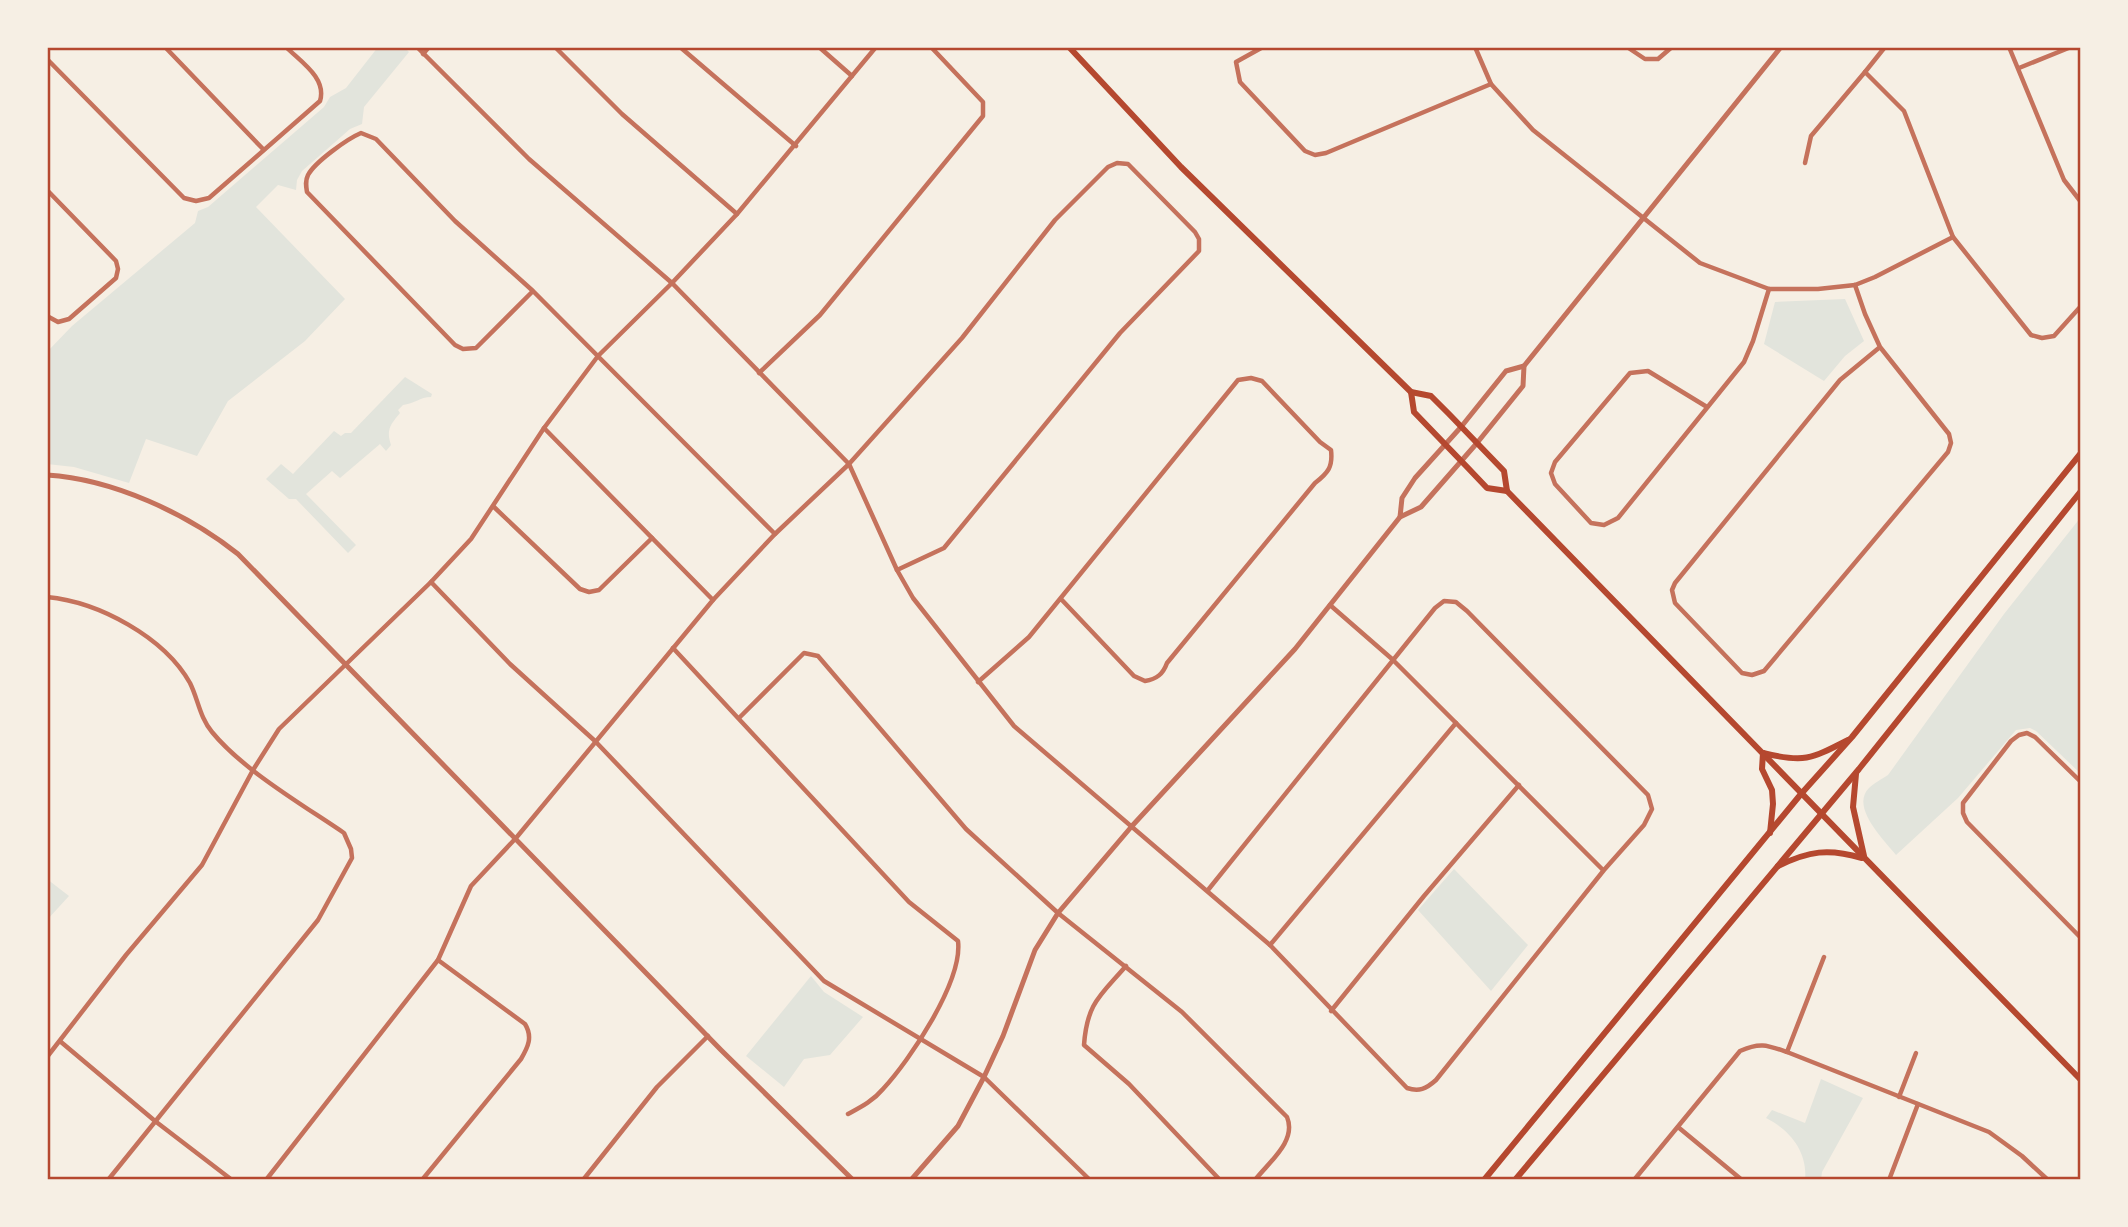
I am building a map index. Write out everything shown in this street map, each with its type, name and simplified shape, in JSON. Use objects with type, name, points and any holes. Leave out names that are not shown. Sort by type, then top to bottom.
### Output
[{"type":"main road","points":[[1069,47],[1181,167],[1411,393],[1431,396],[1504,471],[1507,491],[2081,1080]]},
{"type":"main road","points":[[1411,393],[1414,412],[1487,488],[1507,491]]},
{"type":"main road","points":[[1484,1180],[1801,794],[1852,737],[2081,453]]},
{"type":"main road","points":[[1515,1180],[1857,772],[2081,491]]},
{"type":"main road","points":[[1763,753],[1783,758],[1805,759],[1816,757],[1852,737]]},
{"type":"main road","points":[[1763,753],[1762,769],[1772,790],[1770,833]]},
{"type":"main road","points":[[1857,772],[1853,807],[1865,858]]},
{"type":"main road","points":[[1777,867],[1800,856],[1821,851],[1865,858]]},
{"type":"street","points":[[165,47],[263,149]]},
{"type":"street","points":[[47,58],[184,198],[196,201],[209,198],[320,101],[323,91],[319,80],[286,47]]},
{"type":"street","points":[[417,47],[529,159],[672,283],[849,464],[897,570],[913,598],[1014,726],[1270,945],[1407,1088],[1416,1091],[1427,1087],[1604,870],[1644,825],[1652,809],[1648,794],[1467,611],[1456,602],[1444,601],[1392,659],[1208,890]]},
{"type":"street","points":[[423,54],[429,47]]},
{"type":"street","points":[[555,47],[622,114],[737,214]]},
{"type":"street","points":[[680,47],[796,146]]},
{"type":"street","points":[[819,47],[852,76]]},
{"type":"street","points":[[47,1058],[121,962],[202,865],[253,770],[279,729],[431,582],[471,539],[544,428],[597,356],[672,283],[737,214],[876,47]]},
{"type":"street","points":[[759,373],[820,315],[983,116],[983,102],[931,47]]},
{"type":"street","points":[[1263,47],[1236,62],[1240,82],[1306,151],[1315,155],[1326,153],[1491,84]]},
{"type":"street","points":[[1475,47],[1491,84],[1532,130],[1700,263],[1769,289],[1818,289],[1855,285],[1953,237]]},
{"type":"street","points":[[1627,47],[1645,59],[1658,60],[1672,47]]},
{"type":"street","points":[[1401,517],[1402,498],[1415,478],[1446,445],[1506,371],[1524,366],[1781,47]]},
{"type":"street","points":[[1805,163],[1811,136],[1885,47]]},
{"type":"street","points":[[2009,47],[2064,180],[2081,202]]},
{"type":"street","points":[[2019,68],[2071,47]]},
{"type":"street","points":[[1865,72],[1904,111],[1953,237],[2031,335],[2042,338],[2054,336],[2081,306]]},
{"type":"street","points":[[533,291],[475,348],[463,349],[455,345],[307,192],[309,173],[346,139],[361,133],[376,139],[455,221],[533,291],[775,534]]},
{"type":"street","points":[[266,1180],[438,960],[471,886],[516,838],[713,600],[775,534],[849,464],[962,338],[1055,220],[1108,167],[1117,163],[1128,164],[1195,232],[1199,239],[1199,251],[1120,333],[944,548],[897,570]]},
{"type":"street","points":[[47,190],[116,261],[118,269],[116,278],[69,319],[58,322],[47,316]]},
{"type":"street","points":[[1855,285],[1880,346],[1949,434],[1951,443],[1948,452],[1764,670],[1752,675],[1742,673],[1675,603],[1672,590],[1840,380],[1880,346]]},
{"type":"street","points":[[1707,407],[1648,371],[1630,373],[1555,461],[1551,473],[1555,484],[1591,523],[1604,526],[1618,518],[1744,362],[1769,289]]},
{"type":"street","points":[[911,1180],[958,1126],[984,1077],[1035,950],[1058,913],[1132,826],[1295,649],[1401,517],[1421,507],[1477,443],[1523,386],[1524,366]]},
{"type":"street","points":[[978,682],[1029,637],[1238,380],[1251,378],[1262,381],[1331,450],[1329,472],[1315,483],[1167,663],[1164,672],[1154,679],[1145,681],[1133,676],[1061,599]]},
{"type":"street","points":[[544,428],[713,600]]},
{"type":"street","points":[[47,475],[80,480],[169,510],[204,529],[254,569],[708,1036],[853,1180]]},
{"type":"street","points":[[494,507],[580,589],[589,593],[599,590],[652,538]]},
{"type":"street","points":[[431,582],[510,664],[594,741],[824,981],[984,1077],[1090,1180]]},
{"type":"street","points":[[47,597],[113,616],[160,648],[189,683],[203,718],[212,732],[253,770],[344,833],[352,858],[318,920],[108,1180]]},
{"type":"street","points":[[1330,605],[1392,659],[1604,870]]},
{"type":"street","points":[[673,648],[909,902],[958,941],[959,949],[947,993],[920,1038],[884,1089],[866,1105],[848,1114]]},
{"type":"street","points":[[739,718],[804,653],[818,656],[966,829],[1058,913],[1182,1012],[1287,1117],[1291,1126],[1289,1138],[1255,1180]]},
{"type":"street","points":[[1270,945],[1456,723]]},
{"type":"street","points":[[2081,782],[2035,737],[2027,733],[2011,741],[1963,803],[1963,807],[1967,822],[2081,938]]},
{"type":"street","points":[[1331,1011],[1519,785]]},
{"type":"street","points":[[1787,1052],[1825,957]]},
{"type":"street","points":[[422,1180],[529,1046],[529,1031],[525,1024],[438,960]]},
{"type":"street","points":[[1126,966],[1094,1003],[1086,1021],[1084,1045],[1129,1084],[1220,1180]]},
{"type":"street","points":[[586,1179],[657,1087],[708,1036]]},
{"type":"street","points":[[61,1042],[155,1121],[232,1180]]},
{"type":"street","points":[[1634,1180],[1740,1051],[1755,1044],[1787,1052],[1989,1132],[2022,1156],[2048,1180]]},
{"type":"street","points":[[1899,1097],[1916,1053]]},
{"type":"street","points":[[1889,1180],[1918,1104]]},
{"type":"street","points":[[1678,1127],[1742,1180]]},
{"type":"shaded area","points":[[378,47],[404,47],[409,52],[364,107],[362,124],[350,129],[302,171],[296,190],[278,185],[256,207],[345,299],[305,341],[228,401],[197,456],[146,439],[129,483],[74,467],[47,464],[47,352],[72,326],[195,223],[198,211],[208,207],[324,107],[330,97],[346,88]]},
{"type":"shaded area","points":[[1845,299],[1864,341],[1845,356],[1824,381],[1764,344],[1775,302]]},
{"type":"shaded area","points":[[405,377],[432,394],[431,397],[403,405],[398,410],[400,413],[389,431],[391,445],[386,451],[380,444],[340,478],[332,471],[306,494],[356,545],[348,553],[296,499],[289,499],[266,479],[281,464],[293,474],[334,431],[341,436],[351,433]]},
{"type":"shaded area","points":[[2081,517],[2081,774],[2036,731],[2030,728],[2016,730],[1958,798],[1896,855],[1866,814],[1864,796],[1871,786],[1888,775],[2004,614]]},
{"type":"shaded area","points":[[1454,869],[1528,945],[1491,991],[1418,910]]},
{"type":"shaded area","points":[[47,879],[69,896],[47,920]]},
{"type":"shaded area","points":[[811,976],[824,992],[863,1017],[830,1055],[804,1059],[784,1087],[746,1056]]},
{"type":"shaded area","points":[[1821,1079],[1863,1098],[1822,1172],[1821,1180],[1805,1180],[1804,1160],[1796,1143],[1783,1129],[1766,1118],[1772,1110],[1805,1123]]}]
